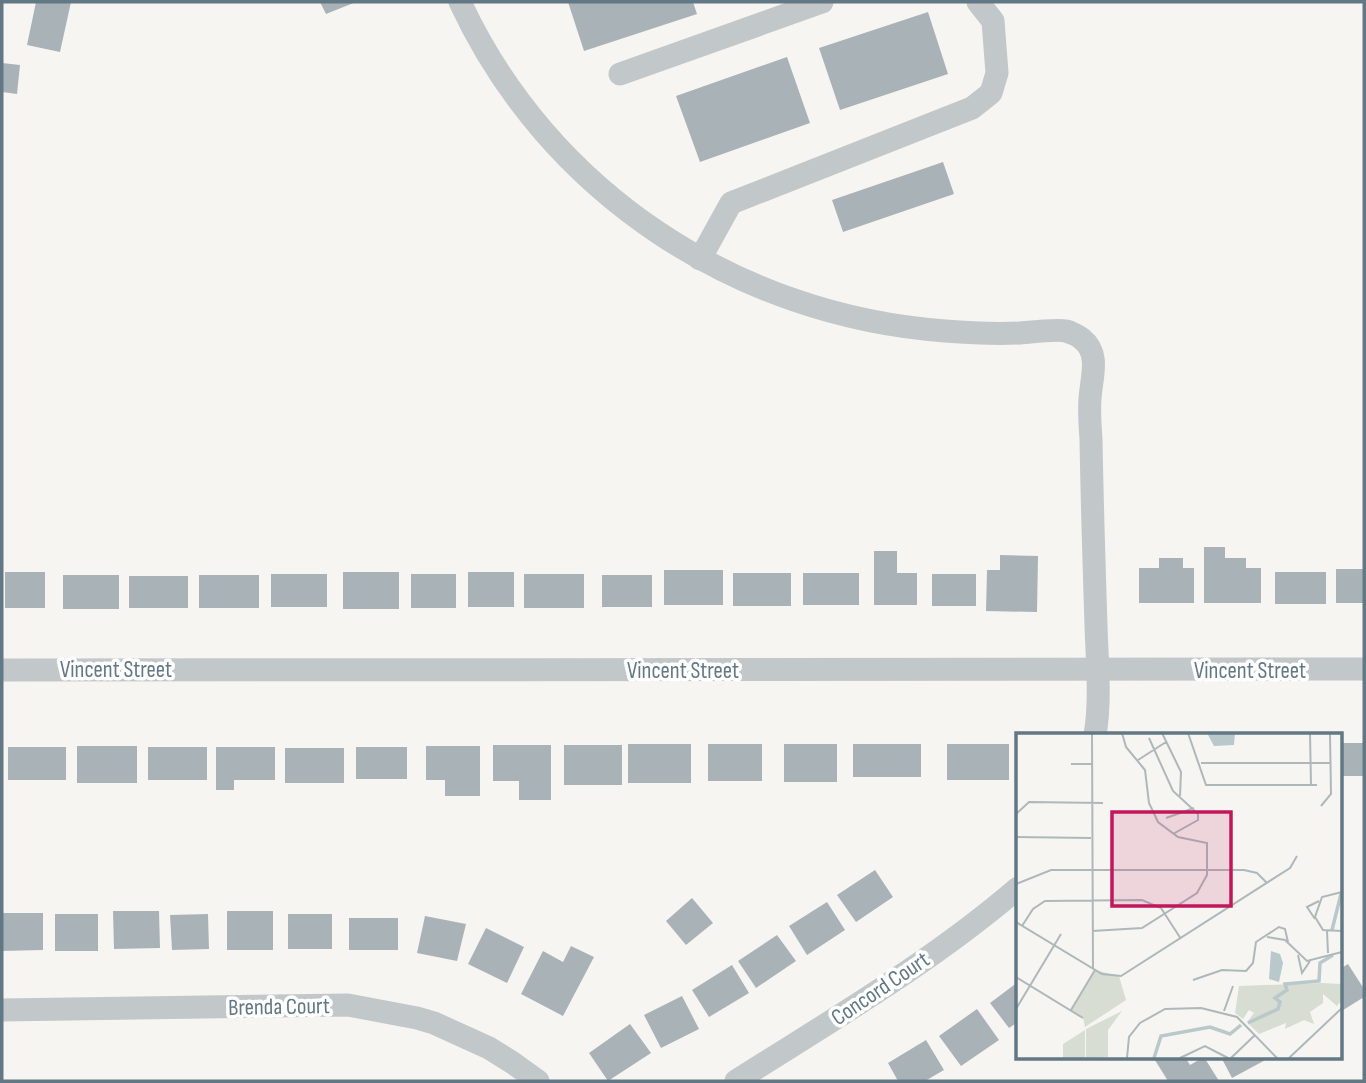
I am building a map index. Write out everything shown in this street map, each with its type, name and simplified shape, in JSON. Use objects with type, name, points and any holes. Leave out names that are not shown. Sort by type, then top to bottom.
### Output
[{"type":"street","points":[[460,2],[477,36],[508,84],[529,115],[551,140],[625,210],[700,259],[760,288],[804,304],[867,321],[947,331],[1011,333],[1065,330],[1082,339],[1092,353],[1094,371],[1090,397],[1097,670],[1095,733]]},
{"type":"street","points":[[620,74],[822,2]]},
{"type":"street","points":[[700,259],[731,204],[972,108],[991,93],[997,73],[993,22],[978,2]]},
{"type":"street","name":"Vincent Street","points":[[2,670],[1364,669]]},
{"type":"street","name":"Concord Court","points":[[736,1081],[865,999],[971,927],[1016,890]]},
{"type":"street","name":"Brenda Court","points":[[2,1010],[348,1005],[435,1023],[489,1048],[538,1081]]},
{"type":"building","points":[[36,2],[71,2],[60,52],[27,45]]},
{"type":"building","points":[[320,2],[356,2],[326,14]]},
{"type":"building","points":[[568,2],[693,2],[697,14],[584,51]]},
{"type":"building","points":[[928,12],[948,74],[840,110],[819,48]]},
{"type":"building","points":[[787,57],[810,123],[700,162],[676,96]]},
{"type":"building","points":[[2,63],[20,65],[17,94],[2,92]]},
{"type":"building","points":[[943,162],[954,194],[843,232],[832,200]]},
{"type":"building","points":[[1204,547],[1225,547],[1225,558],[1246,558],[1246,568],[1261,568],[1261,603],[1204,603]]},
{"type":"building","points":[[874,551],[897,551],[897,573],[917,573],[917,605],[874,605]]},
{"type":"building","points":[[1000,555],[1038,556],[1037,612],[986,611],[987,570],[1000,570]]},
{"type":"building","points":[[1159,558],[1183,558],[1183,568],[1194,568],[1194,603],[1139,603],[1139,568],[1159,568]]},
{"type":"building","points":[[1336,569],[1364,569],[1364,603],[1336,603]]},
{"type":"building","points":[[664,570],[723,570],[723,605],[664,605]]},
{"type":"building","points":[[5,572],[45,572],[45,608],[5,608]]},
{"type":"building","points":[[343,572],[399,572],[399,609],[343,609]]},
{"type":"building","points":[[468,572],[514,572],[514,607],[468,607]]},
{"type":"building","points":[[1275,572],[1326,572],[1326,604],[1275,604]]},
{"type":"building","points":[[733,573],[791,573],[791,606],[733,606]]},
{"type":"building","points":[[803,573],[859,573],[859,605],[803,605]]},
{"type":"building","points":[[271,574],[327,574],[327,607],[271,607]]},
{"type":"building","points":[[411,574],[456,574],[456,608],[411,608]]},
{"type":"building","points":[[524,574],[584,574],[584,608],[524,608]]},
{"type":"building","points":[[932,574],[976,574],[976,606],[932,606]]},
{"type":"building","points":[[63,575],[119,575],[119,609],[63,609]]},
{"type":"building","points":[[199,575],[259,575],[259,608],[199,608]]},
{"type":"building","points":[[602,575],[652,575],[652,607],[602,607]]},
{"type":"building","points":[[129,576],[188,576],[188,608],[129,608]]},
{"type":"building","points":[[1342,743],[1364,743],[1364,776],[1342,776]]},
{"type":"building","points":[[628,744],[691,744],[691,783],[628,783]]},
{"type":"building","points":[[708,744],[762,744],[762,781],[708,781]]},
{"type":"building","points":[[784,744],[837,744],[837,782],[784,782]]},
{"type":"building","points":[[853,744],[921,744],[921,777],[853,777]]},
{"type":"building","points":[[947,744],[1009,744],[1009,780],[947,780]]},
{"type":"building","points":[[493,745],[551,745],[551,800],[519,800],[519,781],[493,781]]},
{"type":"building","points":[[564,745],[622,745],[622,785],[564,785]]},
{"type":"building","points":[[77,746],[137,746],[137,783],[77,783]]},
{"type":"building","points":[[426,746],[480,746],[480,796],[445,796],[445,780],[426,780]]},
{"type":"building","points":[[8,747],[66,747],[66,780],[8,780]]},
{"type":"building","points":[[148,747],[207,747],[207,780],[148,780]]},
{"type":"building","points":[[216,747],[275,747],[275,780],[234,780],[234,790],[216,790]]},
{"type":"building","points":[[356,747],[407,747],[407,779],[356,779]]},
{"type":"building","points":[[285,748],[344,748],[344,783],[285,783]]},
{"type":"building","points":[[875,870],[893,897],[856,922],[837,895]]},
{"type":"building","points":[[692,898],[713,923],[686,945],[666,921]]},
{"type":"building","points":[[827,902],[845,930],[807,955],[789,926]]},
{"type":"building","points":[[113,911],[159,911],[160,948],[114,949]]},
{"type":"building","points":[[227,911],[273,911],[273,950],[227,950]]},
{"type":"building","points":[[2,913],[43,913],[43,950],[2,951]]},
{"type":"building","points":[[55,914],[98,914],[98,951],[55,951]]},
{"type":"building","points":[[208,914],[209,949],[172,950],[170,915]]},
{"type":"building","points":[[288,914],[332,914],[332,949],[288,949]]},
{"type":"building","points":[[425,916],[466,924],[457,961],[417,953]]},
{"type":"building","points":[[349,918],[398,918],[398,950],[349,950]]},
{"type":"building","points":[[486,928],[524,947],[507,983],[468,964]]},
{"type":"building","points":[[777,935],[796,961],[756,988],[738,961]]},
{"type":"building","points":[[571,946],[594,957],[563,1016],[521,994],[543,951],[563,962]]},
{"type":"building","points":[[1348,964],[1364,989],[1364,997],[1342,1011],[1342,968]]},
{"type":"building","points":[[732,965],[749,993],[709,1017],[692,990]]},
{"type":"building","points":[[1016,984],[1016,1023],[1009,1028],[990,1003]]},
{"type":"building","points":[[682,996],[699,1029],[661,1048],[644,1015]]},
{"type":"building","points":[[977,1009],[999,1040],[961,1066],[939,1036]]},
{"type":"building","points":[[630,1024],[651,1053],[608,1081],[589,1053]]},
{"type":"building","points":[[926,1040],[944,1070],[925,1081],[898,1081],[888,1063]]},
{"type":"building","points":[[1154,1058],[1186,1058],[1190,1065],[1205,1058],[1219,1081],[1168,1081]]},
{"type":"building","points":[[1222,1058],[1269,1058],[1232,1078]]}]
